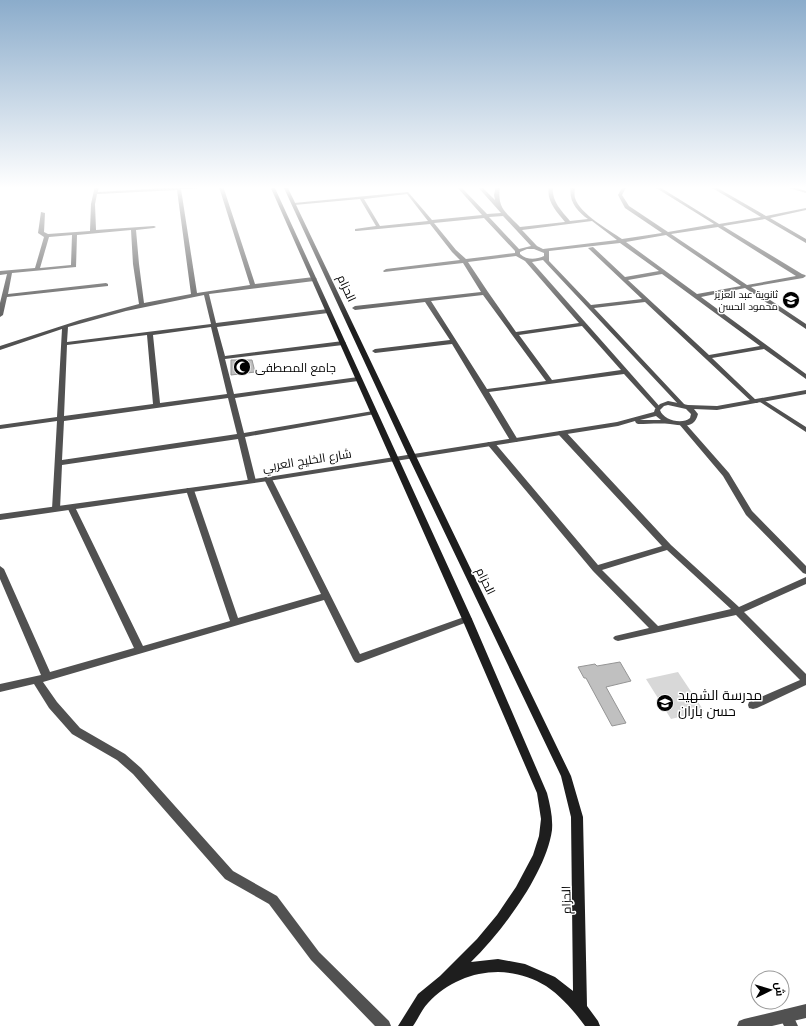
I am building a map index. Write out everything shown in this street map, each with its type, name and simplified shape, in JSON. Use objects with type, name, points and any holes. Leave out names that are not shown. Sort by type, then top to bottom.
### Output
[{"type":"main road","points":[[294,234],[535,773],[542,793],[547,815],[546,828],[539,856],[506,916],[482,944],[445,979],[425,995],[417,1005],[405,1026]]},
{"type":"main road","name":"الحزام","points":[[308,234],[412,456],[557,755],[573,796],[577,818],[580,1006]]},
{"type":"main road","points":[[445,979],[467,969],[478,966],[514,967],[538,975],[565,992],[580,1006],[593,1026]]},
{"type":"street","points":[[43,234],[47,236],[67,234]]},
{"type":"street","points":[[0,273],[74,266],[75,234]]},
{"type":"street","points":[[134,234],[136,264],[142,306]]},
{"type":"street","points":[[185,234],[194,295]]},
{"type":"street","points":[[236,234],[253,286]]},
{"type":"street","points":[[440,234],[454,251],[465,261],[485,293],[550,382]]},
{"type":"street","points":[[501,234],[517,252],[526,259],[668,422]]},
{"type":"street","points":[[523,234],[535,247],[546,254],[622,242]]},
{"type":"street","points":[[611,234],[806,377]]},
{"type":"street","points":[[526,259],[540,260],[546,254],[669,234],[744,287],[806,327]]},
{"type":"street","points":[[734,234],[804,275]]},
{"type":"street","points":[[794,234],[806,241]]},
{"type":"street","points":[[38,270],[47,236]]},
{"type":"street","points":[[386,271],[465,261],[517,252],[526,248],[535,247]]},
{"type":"street","points":[[591,248],[708,357],[759,401],[806,430]]},
{"type":"street","points":[[546,254],[546,261],[685,406],[695,414],[695,418]]},
{"type":"street","points":[[0,315],[10,272]]},
{"type":"street","points":[[625,279],[663,272]]},
{"type":"street","points":[[695,296],[804,275]]},
{"type":"street","points":[[1,346],[142,306],[206,293],[314,279]]},
{"type":"street","points":[[5,296],[106,286]]},
{"type":"street","points":[[206,293],[252,481]]},
{"type":"street","points":[[355,308],[485,293]]},
{"type":"street","points":[[427,300],[452,342],[485,391],[514,440]]},
{"type":"street","points":[[590,307],[647,300]]},
{"type":"street","points":[[64,344],[328,311]]},
{"type":"street","points":[[514,334],[582,324]]},
{"type":"street","points":[[56,509],[65,327]]},
{"type":"street","points":[[150,334],[156,406]]},
{"type":"street","points":[[375,352],[452,342]]},
{"type":"street","points":[[222,358],[343,343]]},
{"type":"street","points":[[708,357],[764,347]]},
{"type":"street","points":[[485,391],[624,372]]},
{"type":"street","points":[[0,427],[358,379]]},
{"type":"street","name":"شارع الخليج العربي","points":[[0,517],[252,481],[618,424],[668,422],[683,424],[693,421],[695,418],[730,407],[806,392]]},
{"type":"street","name":"شارع الخليج العربي","points":[[618,424],[657,410],[668,403],[710,408],[730,407]]},
{"type":"street","points":[[58,463],[241,436],[373,413]]},
{"type":"street","points":[[683,424],[726,475],[749,513],[806,571]]},
{"type":"street","points":[[562,433],[668,547],[738,611],[806,680],[753,704]]},
{"type":"street","points":[[491,444],[596,569],[656,629]]},
{"type":"street","points":[[268,478],[358,659],[467,619]]},
{"type":"street","points":[[190,490],[235,622]]},
{"type":"street","points":[[71,507],[140,650]]},
{"type":"street","points":[[596,569],[668,547]]},
{"type":"street","points":[[0,570],[41,678],[65,720],[76,730],[121,757],[136,771],[229,875],[273,900],[315,956],[384,1026]]},
{"type":"street","points":[[618,638],[738,611],[806,580]]},
{"type":"street","points":[[0,688],[41,678],[326,596]]},
{"type":"street","points":[[744,1026],[788,1021],[806,1010]]},
{"type":"shaded area","points":[[678,672],[704,711],[671,719],[646,679]]},
{"type":"building","name":"جامع المصطفى","points":[[231,360],[252,360],[255,372],[231,375]]},
{"type":"building","points":[[620,662],[631,681],[606,687],[626,723],[612,726],[586,678],[584,678],[578,667],[595,664],[597,666]]},
{"type":"place","name":"ثانوية عبد العزيز محمود الحسن","points":[[791,300]]},
{"type":"place","name":"جامع المصطفى","points":[[242,367]]},
{"type":"place","name":"مدرسة الشهيد حسن باران","points":[[665,703]]}]
